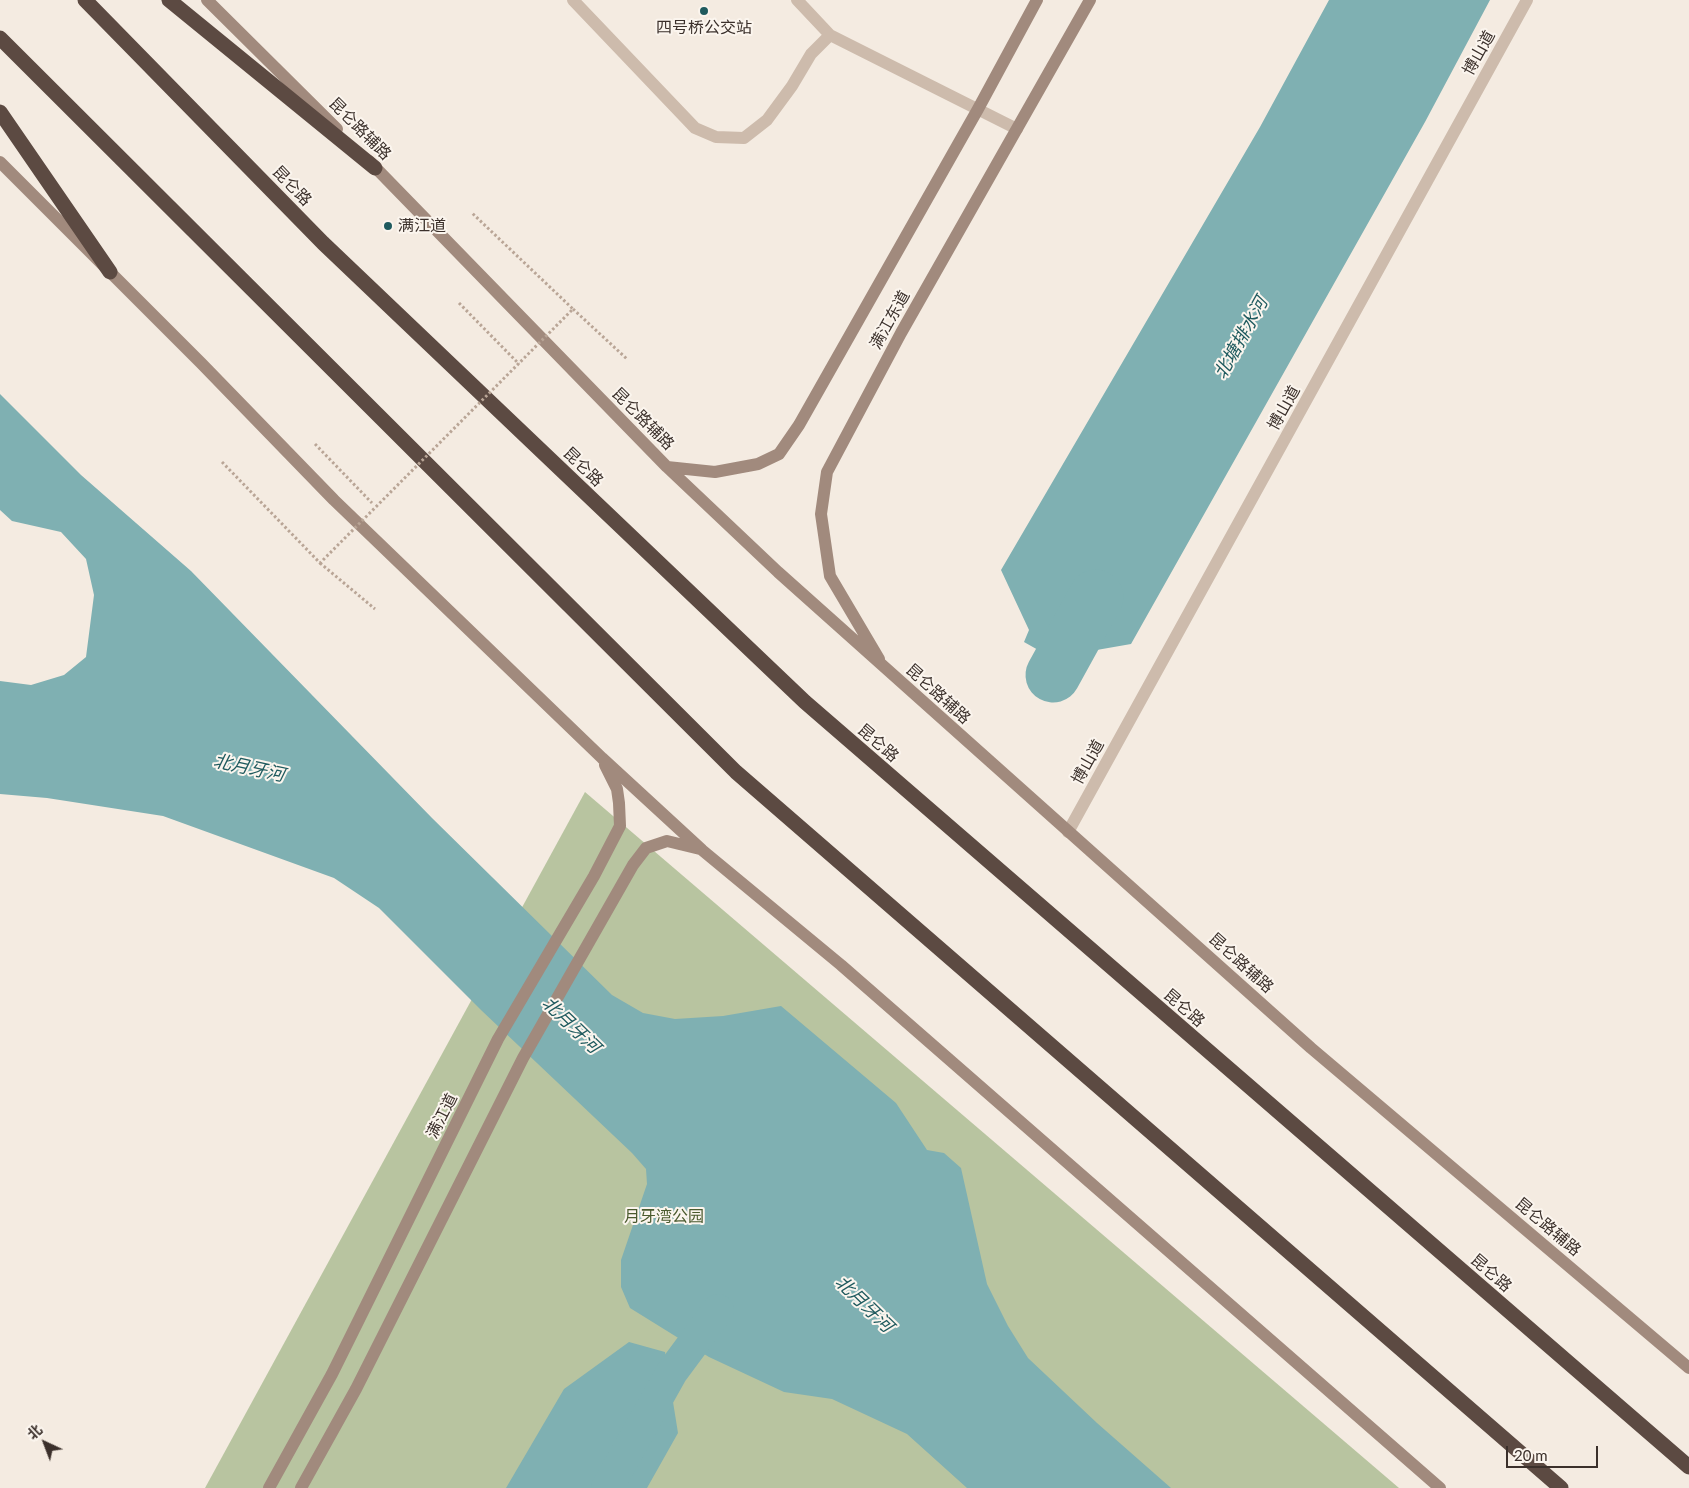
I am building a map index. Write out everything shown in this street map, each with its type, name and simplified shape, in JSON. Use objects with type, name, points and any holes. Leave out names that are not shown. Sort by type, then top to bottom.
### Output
[{"type":"highway","name":"昆仑路","points":[[85,0],[322,242],[804,702],[1689,1467]]},
{"type":"highway","points":[[169,0],[375,168]]},
{"type":"highway","points":[[0,38],[736,772],[1561,1488]]},
{"type":"highway","points":[[0,112],[110,272]]},
{"type":"street","name":"昆仑路辅路","points":[[207,0],[375,168],[668,467],[778,572],[1311,1048],[1689,1368]]},
{"type":"street","points":[[573,0],[695,128],[716,137],[744,138],[767,120],[792,86],[811,54],[830,35]]},
{"type":"street","points":[[797,0],[830,35],[1017,129]]},
{"type":"street","name":"满江东道","points":[[668,467],[715,472],[758,464],[779,454],[799,425],[1038,0]]},
{"type":"street","name":"满江东道","points":[[886,669],[830,576],[821,514],[827,472],[901,333],[1090,0]]},
{"type":"street","name":"博山道","points":[[1068,832],[1527,0]]},
{"type":"street","points":[[0,162],[334,500],[602,758],[702,850],[841,965],[1440,1488]]},
{"type":"street","name":"满江道","points":[[269,1488],[332,1374],[498,1040],[594,876],[620,826],[617,789],[602,758]]},
{"type":"street","points":[[301,1488],[356,1389],[523,1058],[634,865],[646,848],[666,841],[702,850]]},
{"type":"path","points":[[472,213],[627,359]]},
{"type":"path","points":[[459,303],[519,364]]},
{"type":"path","points":[[320,563],[573,309]]},
{"type":"path","points":[[315,444],[376,507]]},
{"type":"path","points":[[222,462],[320,563],[375,609]]},
{"type":"green space","name":"月牙湾公园","points":[[585,792],[1399,1488],[205,1488]]},
{"type":"water","points":[[1329,0],[1490,0],[1425,122],[1131,644],[1068,655],[1063,664],[1024,642],[1029,630],[1001,570],[1260,127]]},
{"type":"water","name":"北月牙河","points":[[0,394],[81,475],[191,571],[432,818],[612,995],[643,1013],[675,1019],[723,1016],[781,1006],[896,1103],[927,1150],[944,1153],[961,1168],[987,1284],[1008,1326],[1028,1358],[1097,1423],[1171,1488],[967,1488],[907,1434],[832,1399],[784,1392],[709,1357],[630,1308],[621,1287],[621,1260],[647,1184],[646,1169],[632,1153],[481,1010],[379,908],[334,878],[163,816],[47,798],[0,794],[0,681],[31,685],[64,675],[86,657],[94,595],[86,559],[61,532],[12,521],[0,510]]},
{"type":"water","points":[[629,1342],[665,1352],[678,1433],[647,1488],[506,1488],[564,1389]]},
{"type":"waterway","name":"北塘排水河","points":[[1053,675],[1096,597]]},
{"type":"waterway","points":[[607,1488],[672,1372],[718,1310]]},
{"type":"place","name":"四号桥公交站","points":[[704,11]]},
{"type":"place","name":"满江道","points":[[388,226]]}]
